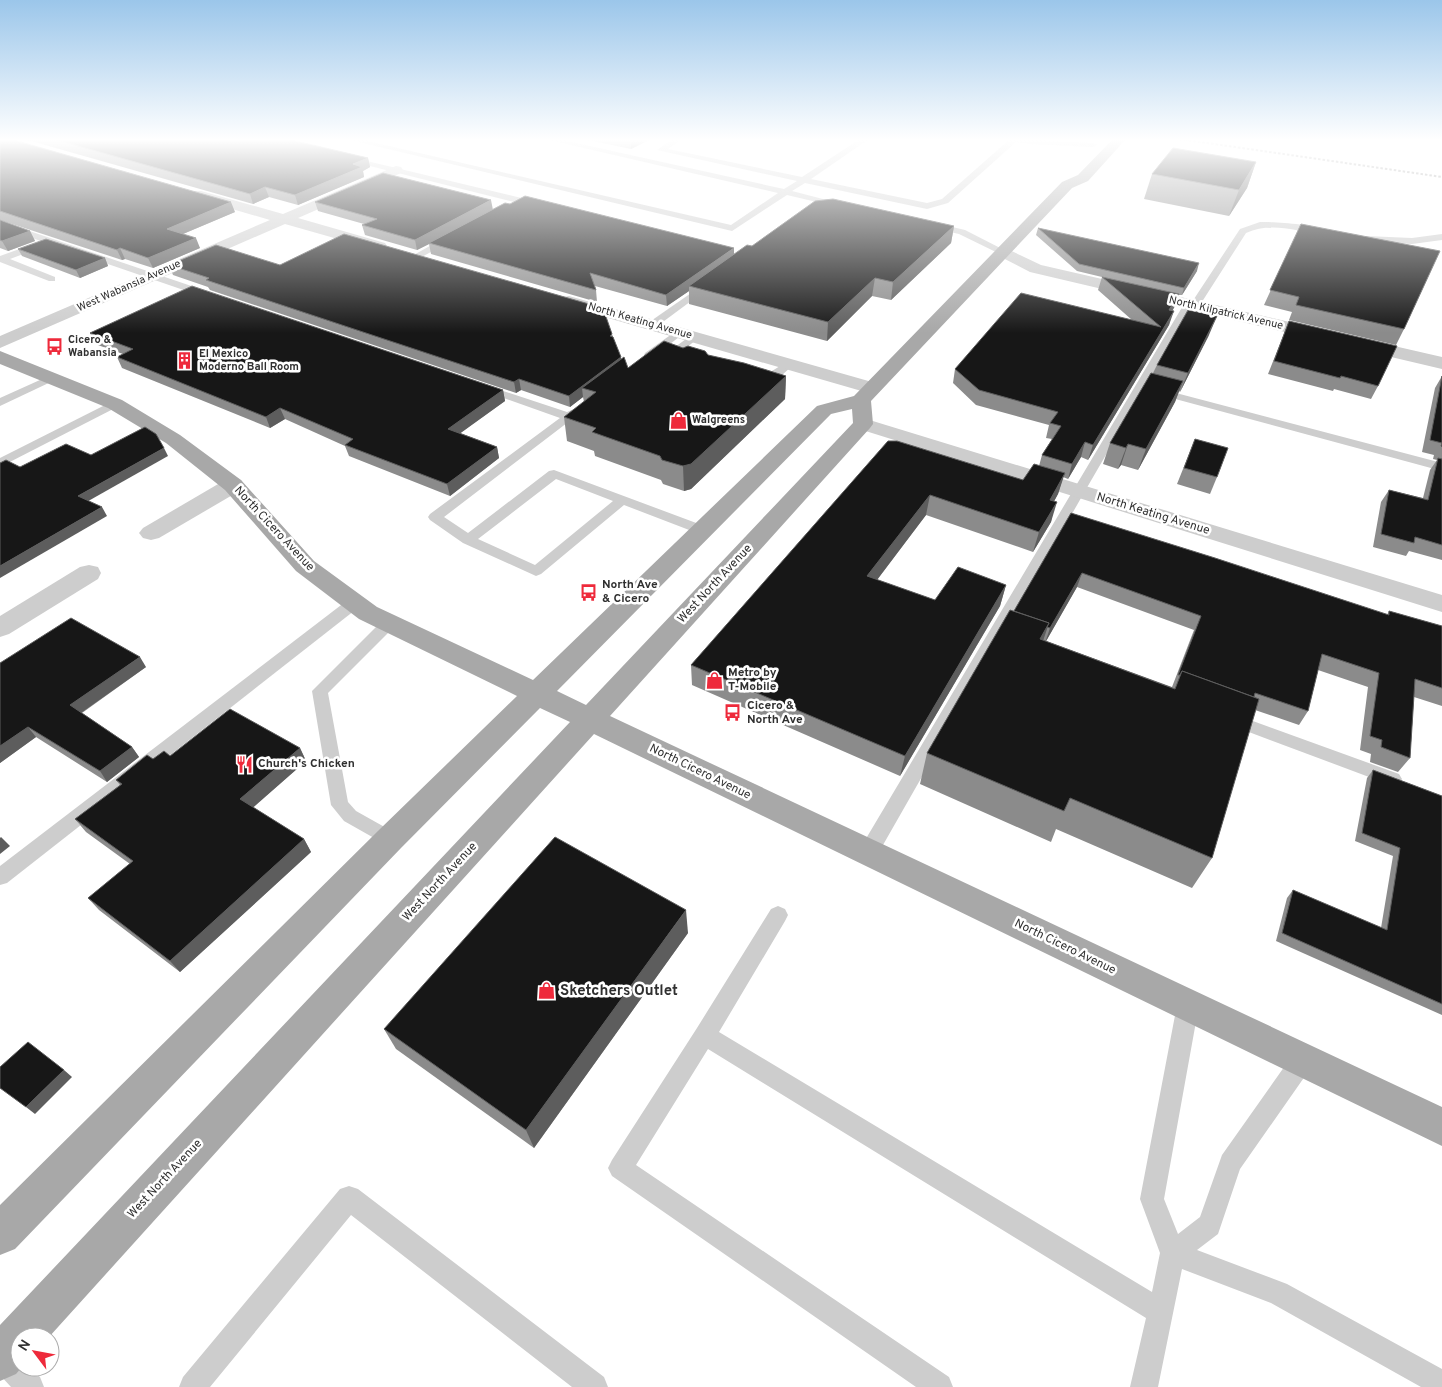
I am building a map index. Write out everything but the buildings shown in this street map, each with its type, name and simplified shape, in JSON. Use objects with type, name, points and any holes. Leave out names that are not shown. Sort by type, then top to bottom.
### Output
[{"type":"main road","name":"West North Avenue","points":[[1,1357],[590,720],[866,404],[1049,204]]},
{"type":"main road","name":"North Cicero Avenue","points":[[0,357],[115,404],[173,439],[233,484],[305,566],[368,613],[1442,1127]]},
{"type":"main road","points":[[0,1234],[390,840],[824,410],[866,404]]},
{"type":"street","points":[[231,204],[434,262]]},
{"type":"street","name":"West Wabansia Avenue","points":[[0,343],[318,204]]},
{"type":"street","name":"North Kilpatrick Avenue","points":[[1003,252],[1036,268],[1442,363]]},
{"type":"street","name":"North Keating Avenue","points":[[557,298],[788,364],[866,404],[1078,491],[1442,604]]},
{"type":"street","points":[[151,533],[233,484]]},
{"type":"street","points":[[0,628],[89,573]]},
{"type":"lane","points":[[504,210],[515,204]]},
{"type":"lane","points":[[536,204],[549,207]]},
{"type":"lane","points":[[628,204],[732,228],[768,204]]},
{"type":"lane","points":[[820,204],[852,207]]},
{"type":"lane","points":[[913,204],[937,204]]},
{"type":"lane","points":[[0,224],[221,299]]},
{"type":"lane","name":"North Kilpatrick Avenue","points":[[925,224],[962,232],[1003,252]]},
{"type":"lane","points":[[868,853],[1078,491],[1192,305],[1243,231],[1251,226],[1288,227],[1326,233]]},
{"type":"lane","points":[[415,256],[460,233]]},
{"type":"lane","points":[[1352,237],[1412,241],[1442,237]]},
{"type":"lane","points":[[50,241],[1,259],[52,279]]},
{"type":"lane","points":[[652,325],[716,279]]},
{"type":"lane","points":[[637,364],[686,334]]},
{"type":"lane","points":[[684,366],[671,362],[668,357],[686,334]]},
{"type":"lane","points":[[746,384],[768,380],[788,364]]},
{"type":"lane","points":[[0,402],[51,378]]},
{"type":"lane","points":[[475,385],[569,417]]},
{"type":"lane","points":[[1141,387],[1442,467]]},
{"type":"lane","points":[[0,463],[115,404]]},
{"type":"lane","points":[[584,405],[435,517],[468,540],[536,571],[622,500]]},
{"type":"lane","points":[[468,540],[554,474],[702,530]]},
{"type":"lane","points":[[0,877],[354,603]]},
{"type":"lane","points":[[389,623],[320,691],[340,805],[350,816],[390,840]]},
{"type":"lane","points":[[995,632],[1014,639]]},
{"type":"lane","points":[[1219,715],[1405,784]]},
{"type":"lane","points":[[778,916],[620,1168],[939,1387]]},
{"type":"lane","points":[[1144,1387],[1173,1253],[1152,1199],[1188,1005]]},
{"type":"lane","points":[[705,1035],[1160,1312]]},
{"type":"lane","points":[[1173,1253],[1209,1225],[1230,1163],[1302,1061]]},
{"type":"lane","points":[[193,1387],[349,1198],[594,1387]]},
{"type":"lane","points":[[1173,1253],[1278,1293],[1442,1384]]},
{"type":"lane","points":[[1,1357],[30,1387]]},
{"type":"place","name":"Cicero & Wabansia","points":[[54,346]]},
{"type":"place","name":"El Mexico Moderno Ball Room","points":[[185,360]]},
{"type":"place","name":"Walgreens","points":[[678,420]]},
{"type":"place","name":"North Ave & Cicero","points":[[588,592]]},
{"type":"place","name":"Metro by T-Mobile","points":[[714,680]]},
{"type":"place","name":"Cicero & North Ave","points":[[733,713]]},
{"type":"place","name":"Church's Chicken","points":[[244,764]]},
{"type":"place","name":"Sketchers Outlet","points":[[546,991]]}]
